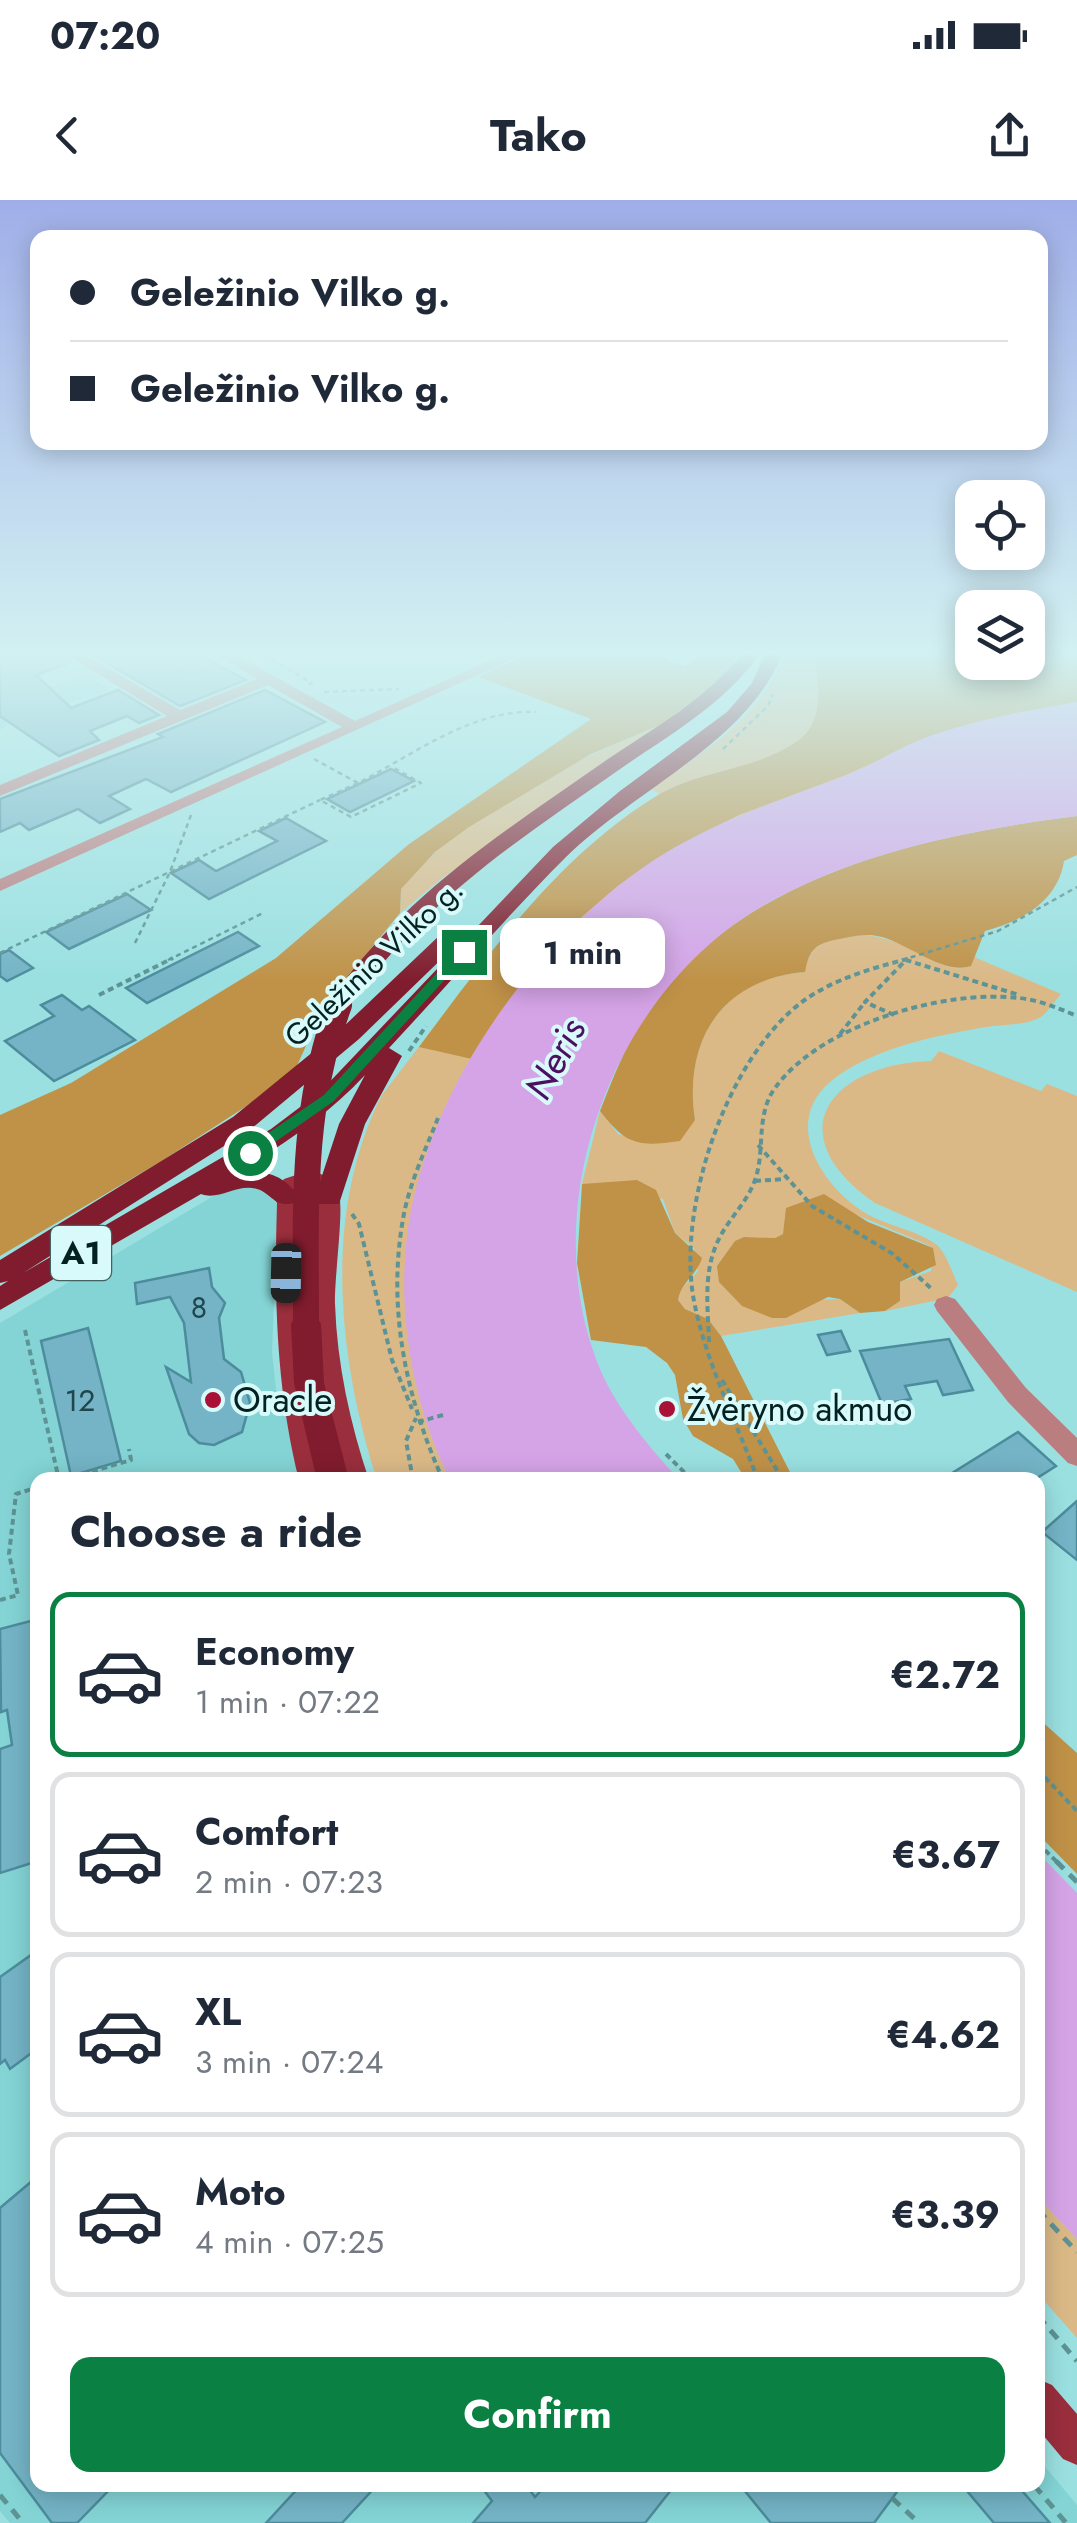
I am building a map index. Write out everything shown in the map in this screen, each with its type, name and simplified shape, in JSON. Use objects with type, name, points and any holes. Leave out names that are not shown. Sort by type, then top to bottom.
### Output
[{"type":"highway","points":[[332,1472],[309,1383],[306,1324],[309,1107],[318,1057],[339,1005],[378,947],[426,900],[616,763]]},
{"type":"highway","name":"Geležinio Vilko g.","points":[[0,1273],[183,1163],[291,1085],[350,1034],[580,814],[647,763]]},
{"type":"highway","name":"Geležinio Vilko g.","points":[[0,1299],[280,1135],[329,1098],[560,851],[670,763]]},
{"type":"highway","points":[[339,1204],[336,1162],[354,1114],[440,978]]},
{"type":"highway","points":[[162,1207],[226,1182],[250,1179],[271,1184],[284,1196]]},
{"type":"main road","points":[[310,1472],[289,1371],[285,1328],[288,1203],[284,1196],[292,1184],[311,1178],[323,1185],[339,1204],[321,1293],[325,1354],[340,1436],[353,1472]]},
{"type":"main road","points":[[1045,2407],[1077,2445]]},
{"type":"street","points":[[0,791],[66,763]]},
{"type":"street","points":[[0,886],[274,763]]},
{"type":"street","points":[[946,1304],[1017,1394],[1077,1456]]},
{"type":"path","points":[[323,763],[358,783]]},
{"type":"path","points":[[0,952],[397,763]]},
{"type":"path","points":[[320,800],[351,817],[422,782],[392,767]]},
{"type":"path","points":[[135,943],[170,872],[198,798]]},
{"type":"path","points":[[755,1472],[693,1299],[693,1224],[700,1176],[714,1131],[738,1083],[767,1040],[807,996],[840,978],[990,936],[1028,920],[1077,887]]},
{"type":"path","points":[[99,995],[262,912]]},
{"type":"path","points":[[906,960],[1077,1016]]},
{"type":"path","points":[[839,1036],[864,1002],[906,960]]},
{"type":"path","points":[[709,1347],[710,1263],[716,1245],[755,1182],[758,1145],[775,1088],[808,1054],[839,1036],[894,1015],[994,997],[1037,1001]]},
{"type":"path","points":[[864,1002],[894,1015]]},
{"type":"path","points":[[405,1056],[427,1024]]},
{"type":"path","points":[[412,1472],[406,1442],[417,1421],[404,1362],[399,1259],[411,1188],[438,1118]]},
{"type":"path","points":[[758,1145],[812,1206],[912,1269],[946,1304]]},
{"type":"path","points":[[755,1182],[788,1179]]},
{"type":"path","points":[[339,1204],[359,1224],[392,1360],[439,1472]]},
{"type":"path","points":[[25,1330],[59,1472]]},
{"type":"path","points":[[716,1372],[778,1472]]},
{"type":"path","points":[[417,1421],[443,1415]]},
{"type":"path","points":[[89,1472],[131,1460],[128,1449]]},
{"type":"path","points":[[666,1454],[684,1472]]},
{"type":"path","points":[[0,1600],[18,1595],[9,1554],[16,1494],[30,1490]]},
{"type":"path","points":[[1045,1777],[1077,1811]]},
{"type":"path","points":[[1045,1850],[1077,1882]]},
{"type":"path","points":[[1045,2218],[1077,2252]]},
{"type":"path","points":[[1045,2324],[1077,2361]]},
{"type":"path","points":[[1040,2492],[1066,2523]]},
{"type":"path","points":[[0,2495],[23,2523]]},
{"type":"path","points":[[892,2498],[919,2523]]},
{"type":"shaded area","points":[[526,763],[575,763],[469,827],[435,852],[401,889],[400,913],[324,1006],[296,1068],[245,1107],[160,1162],[0,1256],[0,1115],[71,1083],[276,958],[409,844]]},
{"type":"shaded area","points":[[575,763],[605,763],[441,879],[400,913],[401,889],[426,861],[487,812]]},
{"type":"shaded area","points":[[687,763],[955,763],[472,1059],[428,1161],[408,1267],[414,1374],[428,1427],[447,1472],[375,1472],[353,1385],[342,1286],[350,1188],[363,1140],[382,1095],[509,934],[579,861],[660,794],[651,789]]},
{"type":"shaded area","points":[[748,763],[872,763],[739,815],[674,848],[619,885],[563,933],[496,1020],[472,1059],[419,1047],[527,909],[557,877],[622,819],[675,787]]},
{"type":"shaded area","points":[[1077,816],[1077,855],[1064,861],[1054,888],[1036,908],[985,931],[971,966],[938,963],[876,936],[827,942],[813,950],[805,972],[751,987],[730,1001],[714,1019],[702,1040],[695,1065],[695,1120],[680,1141],[634,1141],[618,1131],[600,1111],[645,1014],[694,957],[740,921],[790,891],[845,867],[961,835]]},
{"type":"shaded area","points":[[862,934],[911,947],[949,967],[971,966],[974,957],[1061,994],[1035,1020],[922,1040],[863,1061],[830,1082],[816,1099],[809,1117],[814,1154],[823,1172],[851,1203],[937,1245],[958,1285],[948,1298],[885,1311],[900,1301],[900,1282],[931,1271],[933,1248],[926,1244],[857,1215],[786,1223],[783,1234],[775,1238],[744,1237],[816,1300],[840,1299],[860,1313],[721,1336],[708,1319],[685,1309],[678,1300],[679,1292],[698,1271],[694,1248],[675,1233],[663,1199],[582,1184],[600,1111],[619,1135],[695,1120],[695,1065],[702,1040],[730,1001],[775,977],[804,972],[812,952],[824,942]]},
{"type":"shaded area","points":[[939,1051],[1041,1091],[1047,1084],[1077,1096],[1077,1292],[875,1203],[845,1177],[828,1152],[823,1129],[828,1107],[843,1089],[866,1075],[896,1065],[931,1061]]},
{"type":"shaded area","points":[[637,1180],[656,1190],[675,1233],[702,1258],[678,1300],[685,1309],[708,1319],[721,1336],[790,1472],[741,1472],[733,1459],[693,1436],[683,1419],[675,1375],[667,1363],[646,1347],[591,1340],[577,1263],[582,1184]]},
{"type":"shaded area","points":[[252,1184],[278,1199],[272,1352],[278,1407],[287,1411],[301,1472],[30,1472],[30,2492],[1045,2492],[1045,2466],[1077,2505],[1077,2523],[10,2523],[0,2511],[0,1323],[225,1189]]},
{"type":"shaded area","points":[[824,1194],[868,1222],[933,1248],[936,1265],[900,1282],[900,1301],[885,1311],[860,1313],[840,1299],[828,1297],[786,1318],[772,1318],[742,1306],[719,1282],[717,1266],[735,1241],[783,1234],[786,1208]]},
{"type":"shaded area","points":[[1045,1724],[1077,1753],[1077,1874],[1045,1841]]},
{"type":"shaded area","points":[[1045,2205],[1077,2239],[1077,2338],[1045,2302]]},
{"type":"water","name":"Neris","points":[[872,763],[1077,763],[1077,816],[951,837],[827,874],[751,913],[701,952],[658,1000],[623,1055],[597,1115],[581,1179],[576,1243],[582,1307],[600,1369],[635,1427],[672,1472],[446,1472],[417,1389],[406,1325],[405,1261],[419,1177],[461,1075],[523,981],[600,901],[641,869],[690,839],[741,815]]},
{"type":"water","points":[[1045,1860],[1077,1893],[1077,2239],[1045,2205]]},
{"type":"building","points":[[94,763],[234,763],[171,792],[146,779],[109,796],[130,809],[100,823],[78,809],[29,830],[20,823],[0,832],[0,799]]},
{"type":"building","points":[[391,769],[414,781],[350,812],[327,799]]},
{"type":"building","points":[[286,818],[326,841],[209,899],[171,873],[199,860],[216,871],[277,841],[259,831]]},
{"type":"building","points":[[127,894],[151,910],[69,949],[46,932]]},
{"type":"building","points":[[238,932],[259,946],[147,1003],[126,988]]},
{"type":"building","points":[[9,950],[33,968],[7,981],[0,976],[0,954]]},
{"type":"building","points":[[62,995],[82,1010],[89,1006],[135,1040],[54,1081],[5,1041],[54,1016],[41,1005]]},
{"type":"building","points":[[209,1268],[212,1287],[225,1303],[219,1318],[224,1359],[241,1372],[250,1403],[242,1432],[214,1445],[199,1443],[189,1434],[166,1367],[191,1382],[184,1323],[170,1297],[137,1304],[135,1283]]},
{"type":"building","points":[[88,1328],[121,1461],[84,1472],[70,1472],[41,1341]]},
{"type":"building","points":[[841,1331],[850,1351],[827,1355],[818,1335]]},
{"type":"building","points":[[949,1339],[973,1390],[943,1395],[937,1381],[905,1386],[911,1399],[882,1404],[860,1351]]},
{"type":"building","points":[[1018,1432],[1056,1466],[1045,1473],[954,1472]]},
{"type":"building","points":[[1077,1501],[1077,1560],[1045,1534],[1045,1529]]},
{"type":"building","points":[[30,1621],[30,1864],[0,1873],[0,1749],[12,1745],[7,1710],[1,1712],[0,1629]]},
{"type":"building","points":[[30,1956],[30,2054],[10,2069],[5,2060],[0,2064],[0,1977]]},
{"type":"building","points":[[30,2183],[30,2492],[107,2492],[77,2523],[52,2523],[0,2453],[0,2208]]},
{"type":"building","points":[[295,2492],[371,2492],[342,2523],[266,2523]]},
{"type":"building","points":[[485,2492],[531,2492],[535,2497],[540,2492],[669,2492],[645,2523],[473,2523],[492,2501]]},
{"type":"building","points":[[746,2492],[897,2492],[874,2523],[771,2523]]},
{"type":"building","points":[[968,2492],[1023,2492],[1050,2523],[994,2523]]},
{"type":"place","name":"Oracle","points":[[213,1400]]},
{"type":"place","name":"Žvėryno akmuo","points":[[667,1409]]},
{"type":"route","points":[[250,1153],[329,1098],[464,952]]}]
